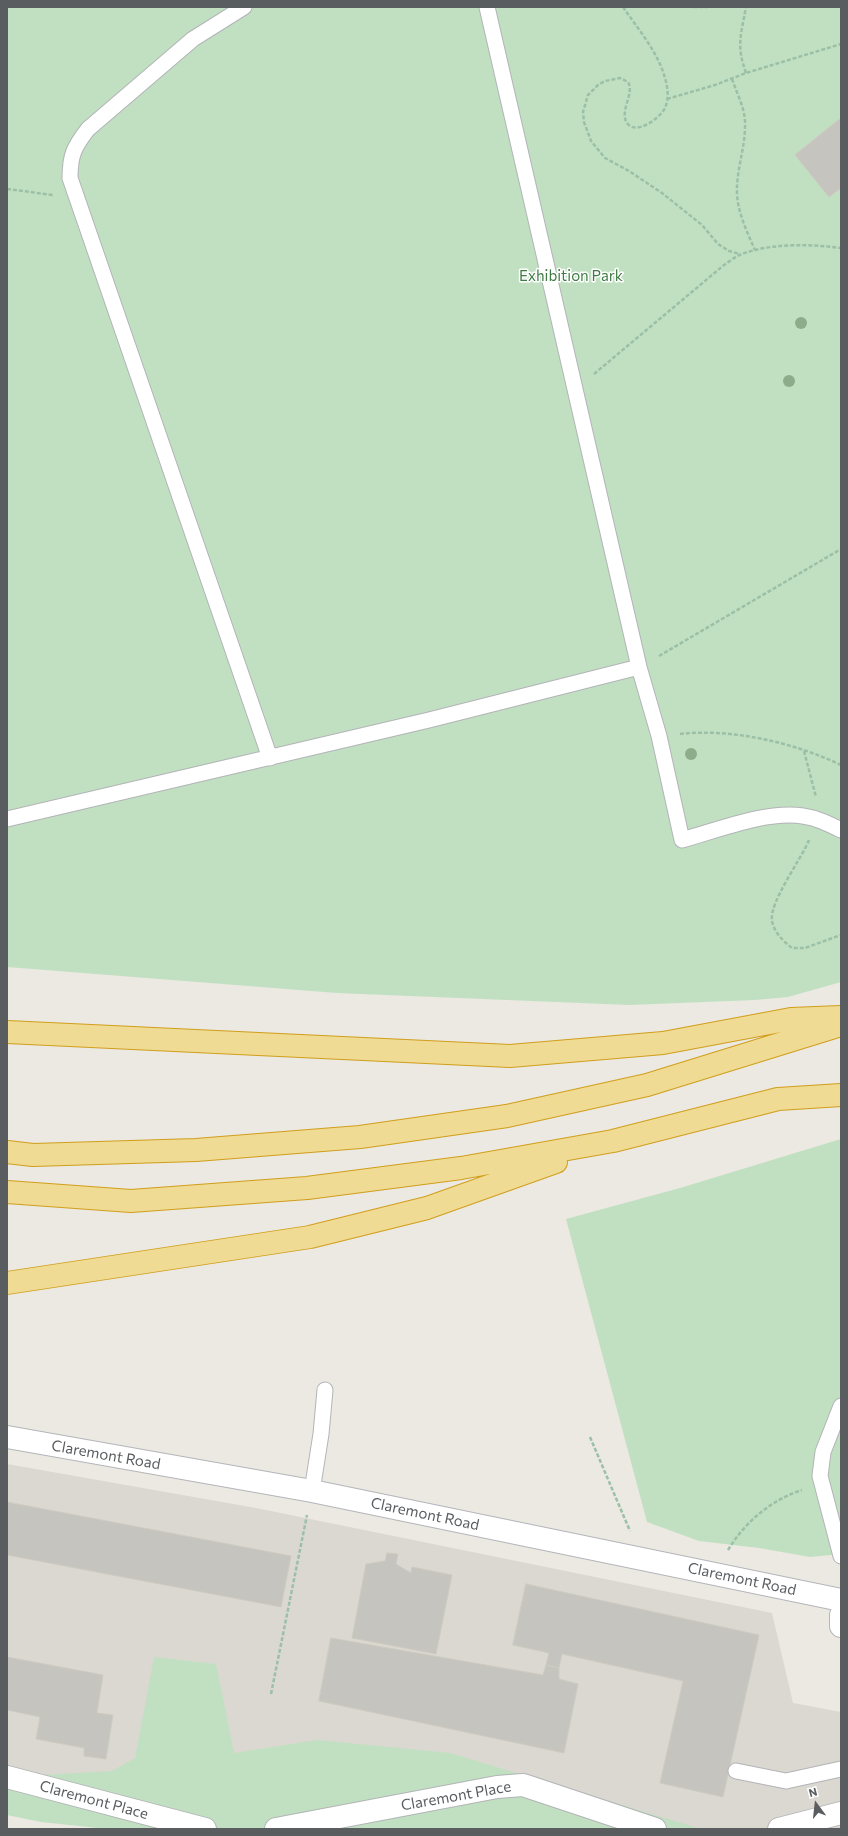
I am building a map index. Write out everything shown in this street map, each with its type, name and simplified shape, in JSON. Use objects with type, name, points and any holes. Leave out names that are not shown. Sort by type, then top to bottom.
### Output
[{"type":"highway","points":[[7,1032],[510,1056],[663,1043],[791,1019],[841,1017]]},
{"type":"highway","points":[[7,1152],[33,1155],[196,1150],[360,1136],[507,1116],[647,1085],[841,1025]]},
{"type":"highway","points":[[7,1192],[131,1201],[307,1188],[461,1168],[613,1141],[778,1099],[841,1080]]},
{"type":"highway","points":[[778,1099],[841,1095]]},
{"type":"highway","points":[[7,1283],[310,1237],[427,1208],[613,1141]]},
{"type":"main road","name":"Claremont Road","points":[[7,1437],[312,1491],[841,1600]]},
{"type":"main road","points":[[841,1615],[841,1626]]},
{"type":"main road","name":"Claremont Place","points":[[7,1777],[205,1829]]},
{"type":"main road","name":"Claremont Place","points":[[276,1829],[497,1787],[523,1785],[655,1829]]},
{"type":"main road","points":[[779,1829],[841,1813]]},
{"type":"lane","points":[[244,7],[193,39],[88,129],[75,145],[70,160],[70,178],[270,758]]},
{"type":"lane","points":[[487,7],[639,667],[659,736],[682,840],[764,817],[786,814],[818,819],[841,830]]},
{"type":"lane","points":[[7,819],[429,720],[639,667]]},
{"type":"lane","points":[[312,1491],[321,1434],[325,1390]]},
{"type":"lane","points":[[841,1406],[824,1452],[820,1476],[841,1556]]},
{"type":"lane","points":[[736,1771],[786,1781],[841,1769]]},
{"type":"path","points":[[623,7],[658,58],[665,78],[667,99],[661,114],[652,122],[641,127],[634,128],[628,125],[625,120],[626,104],[630,85],[628,82],[620,78],[606,81],[592,90],[586,101],[583,112],[587,132],[591,141],[605,158],[636,175],[662,193],[702,225],[718,244],[729,251],[740,254]]},
{"type":"path","points":[[693,7],[708,7]]},
{"type":"path","points":[[746,7],[739,48],[746,73]]},
{"type":"path","points":[[667,99],[841,44]]},
{"type":"path","points":[[732,79],[743,110],[746,126],[737,180],[737,196],[742,219],[755,250]]},
{"type":"path","points":[[7,189],[76,198]]},
{"type":"path","points":[[576,390],[724,265],[740,254],[774,246],[841,248]]},
{"type":"path","points":[[639,667],[841,550]]},
{"type":"path","points":[[659,736],[694,732],[749,736],[804,751],[841,765]]},
{"type":"path","points":[[804,751],[818,806],[818,819],[807,846],[774,905],[772,921],[780,938],[792,948],[805,948],[841,935]]},
{"type":"path","points":[[590,1437],[642,1559]]},
{"type":"path","points":[[715,1574],[738,1534],[752,1521],[780,1500],[792,1494],[822,1484]]},
{"type":"path","points":[[271,1694],[312,1491]]},
{"type":"shaded area","points":[[7,1464],[256,1508],[772,1613],[793,1703],[841,1712],[841,1829],[598,1829],[7,1794]]},
{"type":"green space","name":"Exhibition Park","points":[[7,7],[841,7],[841,982],[788,997],[755,1000],[629,1005],[337,993],[7,967]]},
{"type":"green space","points":[[841,1139],[841,1554],[810,1557],[759,1548],[699,1541],[647,1522],[566,1219],[680,1188]]},
{"type":"green space","points":[[154,1657],[216,1664],[234,1753],[317,1740],[450,1753],[701,1829],[107,1829],[41,1822],[7,1815],[7,1777],[112,1771],[135,1758]]},
{"type":"building","points":[[841,118],[841,188],[829,197],[795,155]]},
{"type":"building","points":[[7,1502],[291,1556],[281,1607],[7,1555]]},
{"type":"building","points":[[387,1553],[398,1554],[396,1564],[411,1573],[412,1567],[452,1575],[436,1654],[352,1638],[366,1564],[385,1561]]},
{"type":"building","points":[[526,1584],[759,1635],[723,1797],[660,1783],[683,1681],[562,1654],[559,1668],[546,1665],[549,1653],[513,1645]]},
{"type":"building","points":[[331,1638],[543,1675],[546,1665],[559,1668],[559,1679],[578,1684],[564,1753],[319,1701]]},
{"type":"building","points":[[7,1657],[103,1675],[97,1713],[113,1715],[106,1759],[84,1756],[84,1748],[36,1739],[40,1717],[7,1710]]}]
